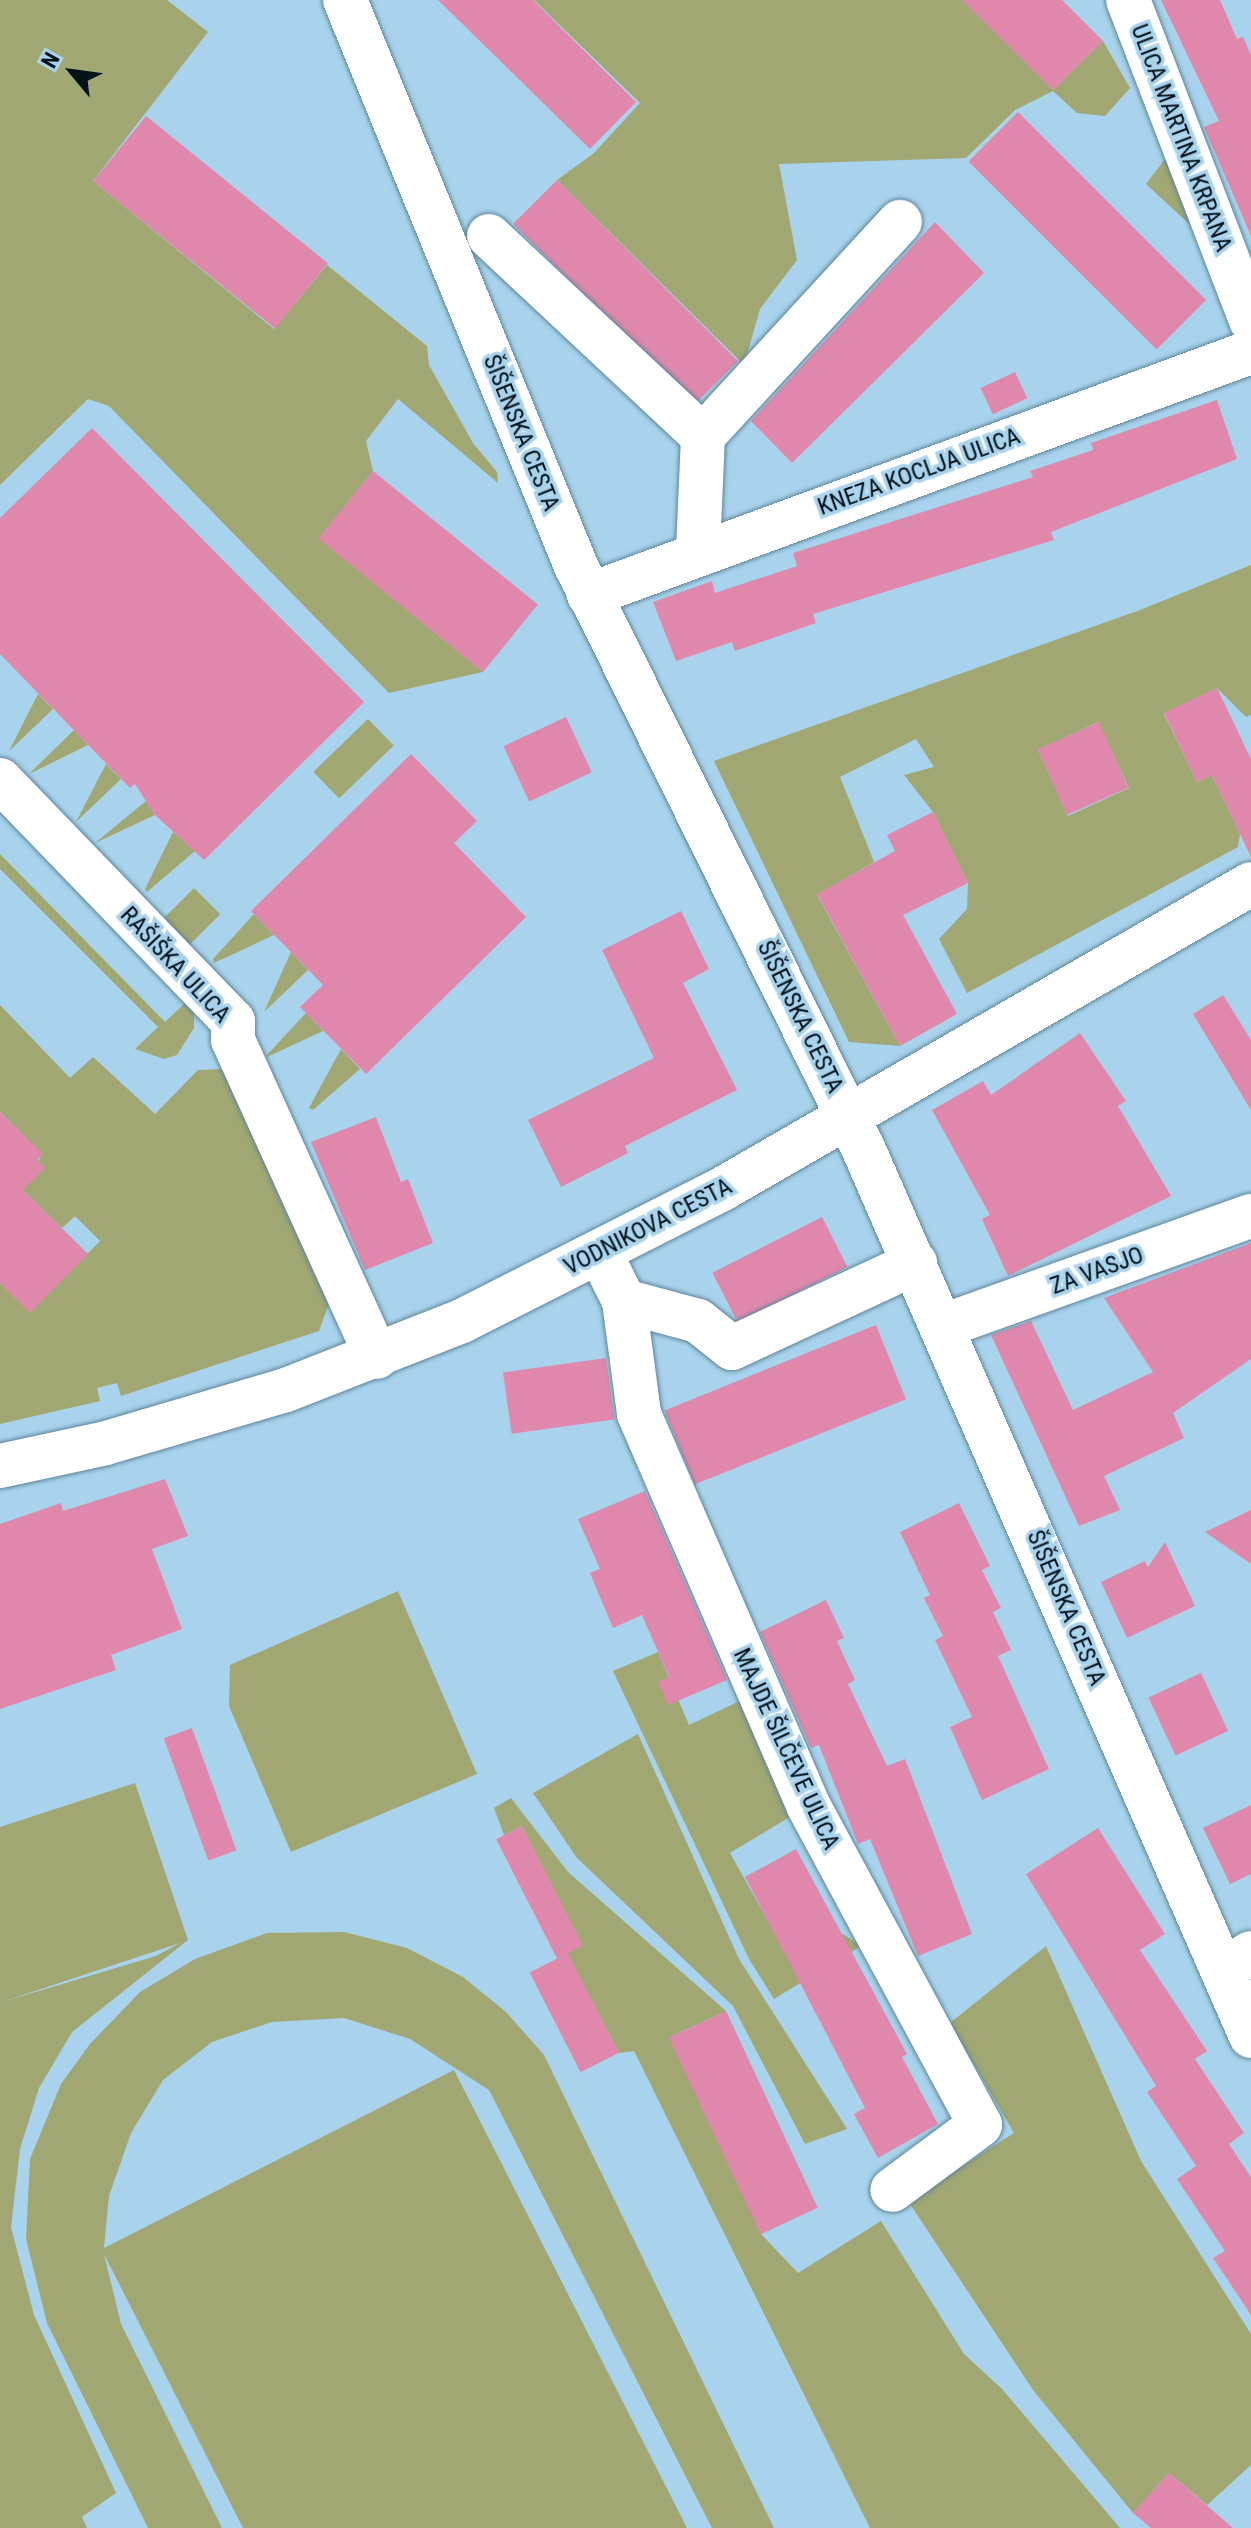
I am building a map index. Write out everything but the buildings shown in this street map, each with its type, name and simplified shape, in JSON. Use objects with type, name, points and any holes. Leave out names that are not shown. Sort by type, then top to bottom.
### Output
[{"type":"street","name":"ŠIŠENSKA CESTA","points":[[345,0],[589,595],[848,1115],[1237,1962],[1251,2036]]},
{"type":"street","name":"ULICA MARTINA KRPANA","points":[[1128,0],[1251,321]]},
{"type":"street","points":[[698,551],[703,436],[900,222]]},
{"type":"street","points":[[489,236],[703,436]]},
{"type":"street","name":"KNEZA KOCLJA ULICA","points":[[589,595],[698,551],[1251,352]]},
{"type":"street","name":"RAŠIŠKA ULICA","points":[[0,780],[233,1021],[233,1040],[377,1357]]},
{"type":"street","name":"VODNIKOVA CESTA","points":[[0,1466],[171,1425],[377,1357],[600,1253],[1251,884]]},
{"type":"street","name":"ZA VASJO","points":[[943,1326],[1251,1216]]},
{"type":"street","name":"MAJDE ŠILČEVE ULICA","points":[[600,1253],[624,1301],[639,1414],[808,1805],[980,2125],[892,2190]]},
{"type":"street","points":[[624,1301],[698,1321],[732,1348],[915,1263]]},
{"type":"green space","points":[[0,0],[167,0],[208,32],[93,181],[274,329],[327,265],[427,346],[429,365],[473,443],[497,472],[498,483],[398,399],[366,441],[373,471],[319,538],[483,672],[389,693],[109,406],[88,399],[0,485]]},
{"type":"green space","points":[[534,0],[967,0],[1053,90],[1103,41],[1130,88],[1105,116],[1077,113],[1053,91],[1015,110],[966,158],[779,164],[797,260],[760,309],[744,365],[557,180],[594,153],[640,103]]},
{"type":"green space","points":[[1172,150],[1213,246],[1146,184]]},
{"type":"green space","points":[[1251,565],[1251,715],[1246,717],[1217,688],[1164,714],[1197,782],[1212,775],[1240,834],[1238,847],[967,993],[939,939],[967,909],[968,883],[933,812],[904,775],[934,767],[916,739],[840,777],[874,862],[817,895],[900,1046],[849,1042],[714,761],[1140,610]],"holes":[[[1098,722],[1129,788],[1068,816],[1038,750]]]},
{"type":"green space","points":[[38,694],[53,709],[9,751]]},
{"type":"green space","points":[[368,719],[394,746],[339,798],[313,772]]},
{"type":"green space","points":[[74,730],[88,745],[29,774]]},
{"type":"green space","points":[[106,764],[121,779],[76,822]]},
{"type":"green space","points":[[146,801],[155,815],[95,843]]},
{"type":"green space","points":[[173,832],[195,851],[147,892],[145,889]]},
{"type":"green space","points":[[0,854],[165,1022],[187,1001],[194,1010],[194,1028],[177,1055],[164,1059],[135,1049],[158,1027],[0,869]]},
{"type":"green space","points":[[194,888],[220,914],[187,947],[161,921]]},
{"type":"green space","points":[[254,914],[274,935],[214,963],[213,959]]},
{"type":"green space","points":[[291,952],[308,970],[264,1012]]},
{"type":"green space","points":[[0,1005],[70,1078],[93,1057],[155,1114],[198,1070],[224,1069],[330,1301],[319,1331],[121,1396],[117,1383],[97,1388],[100,1401],[0,1424],[0,1283],[30,1312],[100,1241],[75,1216],[62,1228],[23,1190],[42,1154],[0,1112]]},
{"type":"green space","points":[[306,1013],[323,1031],[267,1057],[266,1056]]},
{"type":"green space","points":[[341,1049],[360,1069],[313,1110],[309,1108]]},
{"type":"green space","points":[[398,1591],[477,1774],[291,1852],[229,1706],[230,1665]]},
{"type":"green space","points":[[658,1652],[689,1725],[744,1699],[798,1812],[730,1853],[791,1962],[843,1934],[861,1946],[774,1999],[749,1959],[613,1671]]},
{"type":"green space","points":[[638,1734],[739,1959],[847,2129],[805,2144],[733,2006],[577,1858],[533,1793]]},
{"type":"green space","points":[[135,1783],[188,1940],[72,2032],[39,2088],[20,2149],[11,2227],[34,2315],[116,2493],[82,2517],[87,2528],[0,2528],[0,1827]],"holes":[[[180,1943],[156,1956],[2,2002]]]},
{"type":"green space","points":[[511,1798],[568,1872],[726,2011],[670,2037],[762,2235],[798,2273],[881,2221],[964,2354],[1002,2389],[1120,2528],[870,2528],[634,2051],[619,2053],[567,1953],[582,1945],[522,1826],[504,1835],[494,1808]]},
{"type":"green space","points":[[344,1932],[407,1948],[463,1977],[506,2012],[544,2055],[774,2528],[712,2528],[489,2090],[410,2039],[344,2018],[272,2022],[212,2042],[163,2080],[131,2133],[109,2196],[104,2248],[454,2070],[687,2528],[243,2528],[104,2254],[121,2324],[222,2528],[148,2528],[47,2323],[26,2239],[30,2159],[61,2084],[90,2044],[140,1992],[195,1959],[267,1933]]},
{"type":"green space","points":[[1046,1946],[1141,2161],[1251,2334],[1251,2465],[1207,2505],[1169,2473],[1133,2513],[1033,2390],[908,2201],[1014,2133],[950,2023]]}]
